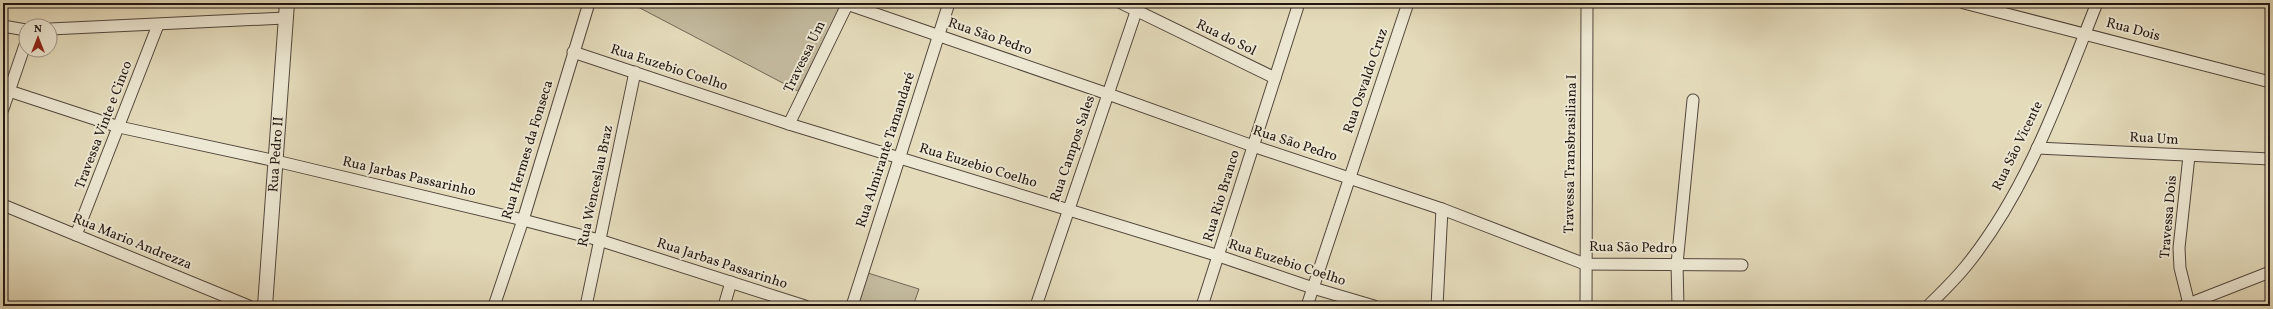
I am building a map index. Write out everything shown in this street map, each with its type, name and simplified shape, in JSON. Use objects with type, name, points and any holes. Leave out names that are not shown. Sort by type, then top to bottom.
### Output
[{"type":"street","name":"Rua Pedro II","points":[[265,306],[287,3]]},
{"type":"street","name":"Rua Hermes da Fonseca","points":[[494,306],[523,220],[589,3]]},
{"type":"street","name":"Rua Almirante Tamandaré","points":[[852,306],[949,3]]},
{"type":"street","name":"Rua do Sol","points":[[1121,3],[1137,7],[1275,78]]},
{"type":"street","name":"Rua Rio Branco","points":[[1202,306],[1299,3]]},
{"type":"street","name":"Rua Osvaldo Cruz","points":[[1307,306],[1408,3]]},
{"type":"street","name":"Travessa Transbrasiliana I","points":[[1586,306],[1587,3]]},
{"type":"street","name":"Rua Dois","points":[[1964,3],[2270,82]]},
{"type":"street","name":"Rua São Vicente","points":[[1928,306],[1966,267],[1981,246],[2022,180],[2037,148],[2096,3]]},
{"type":"street","name":"Rua São Pedro","points":[[848,4],[1253,146],[1442,209],[1585,264],[1742,265]]},
{"type":"street","name":"Travessa Um","points":[[789,124],[848,4]]},
{"type":"street","name":"Rua Campos Sales","points":[[1036,306],[1137,7]]},
{"type":"street","points":[[58,30],[285,18]]},
{"type":"street","name":"Travessa Vinte e Cinco","points":[[76,235],[158,25]]},
{"type":"street","points":[[3,26],[18,29]]},
{"type":"street","name":"Rua Euzebio Coelho","points":[[573,52],[789,124],[1068,209],[1218,256],[1313,288],[1374,306]]},
{"type":"street","points":[[3,109],[6,90],[19,58]]},
{"type":"street","name":"Rua Wenceslau Braz","points":[[586,306],[635,72]]},
{"type":"street","name":"Rua Jarbas Passarinho","points":[[6,90],[119,127],[276,161],[523,220],[599,240],[805,306]]},
{"type":"street","points":[[1678,306],[1677,264],[1694,100]]},
{"type":"street","name":"Rua Um","points":[[2037,148],[2270,159]]},
{"type":"street","name":"Travessa Dois","points":[[2186,305],[2180,268],[2179,248],[2189,156]]},
{"type":"street","name":"Rua Mario Andrezza","points":[[3,205],[249,306]]},
{"type":"street","points":[[1437,306],[1442,209]]},
{"type":"street","points":[[2186,305],[2270,272]]},
{"type":"street","points":[[724,306],[731,282]]},
{"type":"shaded area","points":[[637,3],[843,3],[798,91],[638,7]]},
{"type":"shaded area","points":[[868,273],[919,289],[913,306],[856,306]]}]
